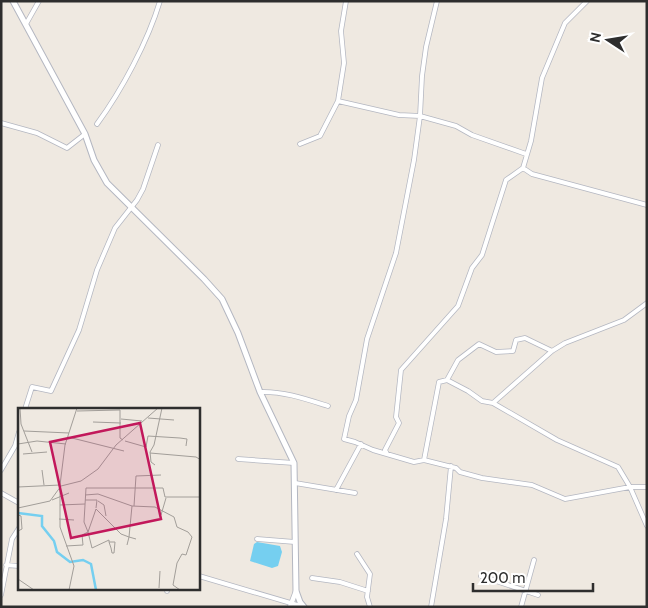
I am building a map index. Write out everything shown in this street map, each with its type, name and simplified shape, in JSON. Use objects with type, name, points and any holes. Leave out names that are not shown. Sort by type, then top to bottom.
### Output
[{"type":"main road","points":[[13,1],[86,134],[94,160],[107,183],[222,299],[238,333],[260,392],[294,463],[296,591],[304,607]]},
{"type":"street","points":[[26,24],[39,1]]},
{"type":"street","points":[[97,124],[112,104],[152,25],[160,1]]},
{"type":"street","points":[[300,144],[320,136],[338,101],[344,64],[341,31],[346,1]]},
{"type":"street","points":[[438,1],[424,62],[420,116],[414,160],[396,253],[367,339],[356,400],[349,416],[344,439],[414,462],[424,460],[451,466],[460,472],[482,478],[532,485],[565,499],[647,487]]},
{"type":"street","points":[[387,454],[385,450],[399,423],[396,417],[401,370],[458,306],[472,268],[482,255],[506,180],[523,168],[531,141],[542,78],[565,23],[587,1]]},
{"type":"street","points":[[338,101],[399,115],[420,116],[456,126],[472,135],[526,154]]},
{"type":"street","points":[[1,123],[37,133],[67,148],[86,134]]},
{"type":"street","points":[[26,408],[32,387],[51,392],[80,330],[97,270],[115,228],[132,207],[143,189],[158,145]]},
{"type":"street","points":[[523,168],[532,174],[647,205]]},
{"type":"street","points":[[493,403],[565,343],[624,320],[647,303]]},
{"type":"street","points":[[447,380],[458,360],[479,344],[496,352],[513,351],[516,340],[524,338],[552,352]]},
{"type":"street","points":[[424,460],[439,382],[447,380],[482,401],[493,403],[557,440],[618,467],[630,488],[647,526]]},
{"type":"street","points":[[260,392],[293,396],[328,406]]},
{"type":"street","points":[[1,470],[15,446],[18,436]]},
{"type":"street","points":[[336,490],[361,444]]},
{"type":"street","points":[[238,459],[294,463]]},
{"type":"street","points":[[432,607],[446,519],[451,466]]},
{"type":"street","points":[[295,483],[355,493]]},
{"type":"street","points":[[1,493],[18,502]]},
{"type":"street","points":[[1,595],[12,539],[18,530]]},
{"type":"street","points":[[257,539],[296,542]]},
{"type":"street","points":[[357,554],[370,574],[367,597],[370,607]]},
{"type":"street","points":[[1,559],[7,559]]},
{"type":"street","points":[[521,607],[534,560]]},
{"type":"street","points":[[6,565],[18,566]]},
{"type":"street","points":[[200,576],[290,605],[304,607]]},
{"type":"street","points":[[481,576],[538,595]]},
{"type":"street","points":[[312,578],[340,582],[368,591]]},
{"type":"street","points":[[290,605],[296,591]]},
{"type":"water","points":[[257,542],[280,546],[282,552],[278,566],[272,568],[250,561],[254,544]]}]
